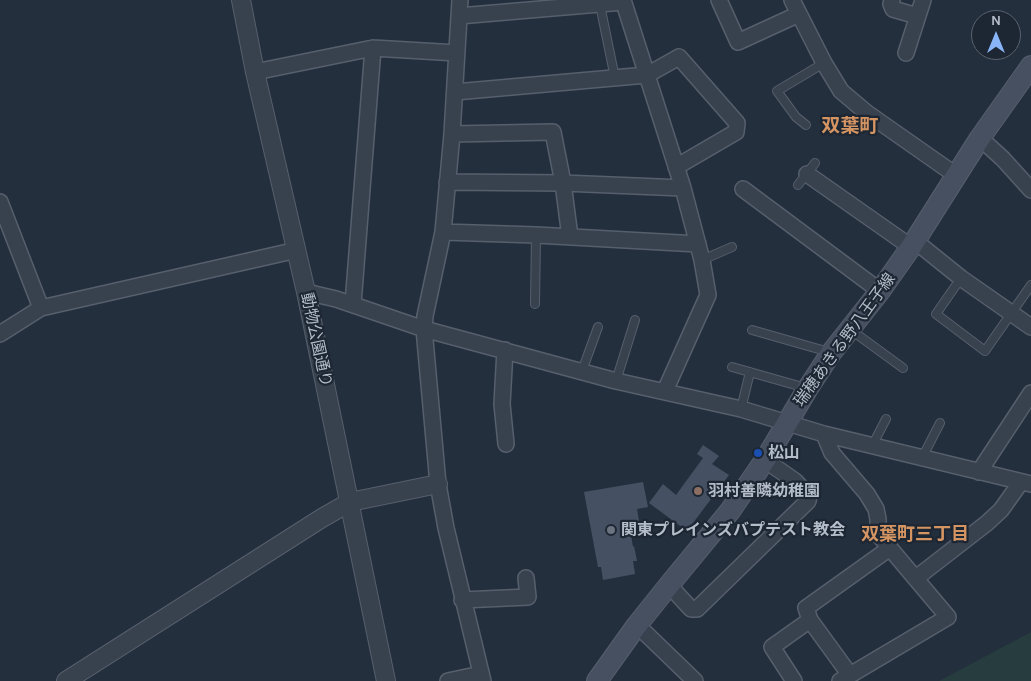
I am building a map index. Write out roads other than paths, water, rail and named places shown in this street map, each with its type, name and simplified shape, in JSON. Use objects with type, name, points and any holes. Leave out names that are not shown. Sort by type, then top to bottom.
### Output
[{"type":"main road","name":"瑞穂あきる野八王子線","points":[[597,681],[668,585],[730,512],[808,388],[913,244],[980,138],[1031,66]]},
{"type":"street","name":"動物公園通り","points":[[241,0],[255,72],[306,292],[386,681]]},
{"type":"street","points":[[448,681],[482,677],[462,600],[438,484],[424,329],[425,316],[443,232],[452,134],[460,0]]},
{"type":"street","points":[[719,0],[738,42],[799,14]]},
{"type":"street","points":[[792,0],[824,63],[841,91],[867,112],[957,176]]},
{"type":"street","points":[[892,0],[893,9],[918,16]]},
{"type":"street","points":[[906,53],[923,0]]},
{"type":"street","points":[[459,16],[600,5],[623,1],[683,188],[702,260],[708,295],[665,392]]},
{"type":"street","points":[[255,72],[373,48],[457,53]]},
{"type":"street","points":[[353,304],[373,48]]},
{"type":"street","points":[[455,92],[647,75],[679,57],[738,123],[736,132],[676,167]]},
{"type":"street","points":[[452,134],[553,132],[563,183],[570,237]]},
{"type":"street","points":[[980,138],[1003,159],[1031,190]]},
{"type":"street","points":[[806,174],[913,244],[1031,327]]},
{"type":"street","points":[[447,182],[563,183],[683,188]]},
{"type":"street","points":[[743,189],[880,291]]},
{"type":"street","points":[[0,202],[41,308]]},
{"type":"street","points":[[443,232],[698,244]]},
{"type":"street","points":[[0,334],[41,308],[296,250]]},
{"type":"street","points":[[306,292],[353,304],[424,329],[616,381],[741,409],[824,434],[1026,483],[986,523],[916,578]]},
{"type":"street","points":[[505,350],[502,404],[506,444]]},
{"type":"street","points":[[979,472],[1031,393]]},
{"type":"street","points":[[824,434],[832,453],[867,494],[876,510],[878,534],[916,578],[948,617],[845,678],[810,620],[806,608],[890,548]]},
{"type":"street","points":[[668,585],[691,609],[697,609],[808,501],[809,496],[795,481],[764,460]]},
{"type":"street","points":[[66,681],[350,502],[438,484]]},
{"type":"street","points":[[462,600],[528,597],[526,578]]},
{"type":"street","points":[[794,681],[772,647],[810,620]]},
{"type":"street","points":[[637,625],[695,681]]},
{"type":"lane","points":[[600,5],[615,78]]},
{"type":"lane","points":[[806,125],[796,116],[777,91],[824,63]]},
{"type":"lane","points":[[535,304],[536,235]]},
{"type":"lane","points":[[702,260],[732,247]]},
{"type":"lane","points":[[960,278],[936,314],[985,351],[1031,285]]},
{"type":"lane","points":[[616,381],[635,320]]},
{"type":"lane","points":[[582,371],[598,327]]},
{"type":"lane","points":[[850,329],[903,368]]},
{"type":"lane","points":[[752,330],[832,353]]},
{"type":"lane","points":[[732,367],[808,388]]},
{"type":"lane","points":[[741,409],[750,372]]},
{"type":"lane","points":[[872,446],[886,419]]},
{"type":"lane","points":[[922,458],[940,422]]},
{"type":"place","name":"松山","points":[[758,453]]},
{"type":"place","name":"羽村善隣幼稚園","points":[[698,491]]},
{"type":"place","name":"関東プレインズバプテスト教会","points":[[611,530]]},
{"type":"district","name":"双葉町","points":[[850,127]]},
{"type":"district","name":"双葉町三丁目","points":[[915,535]]}]
